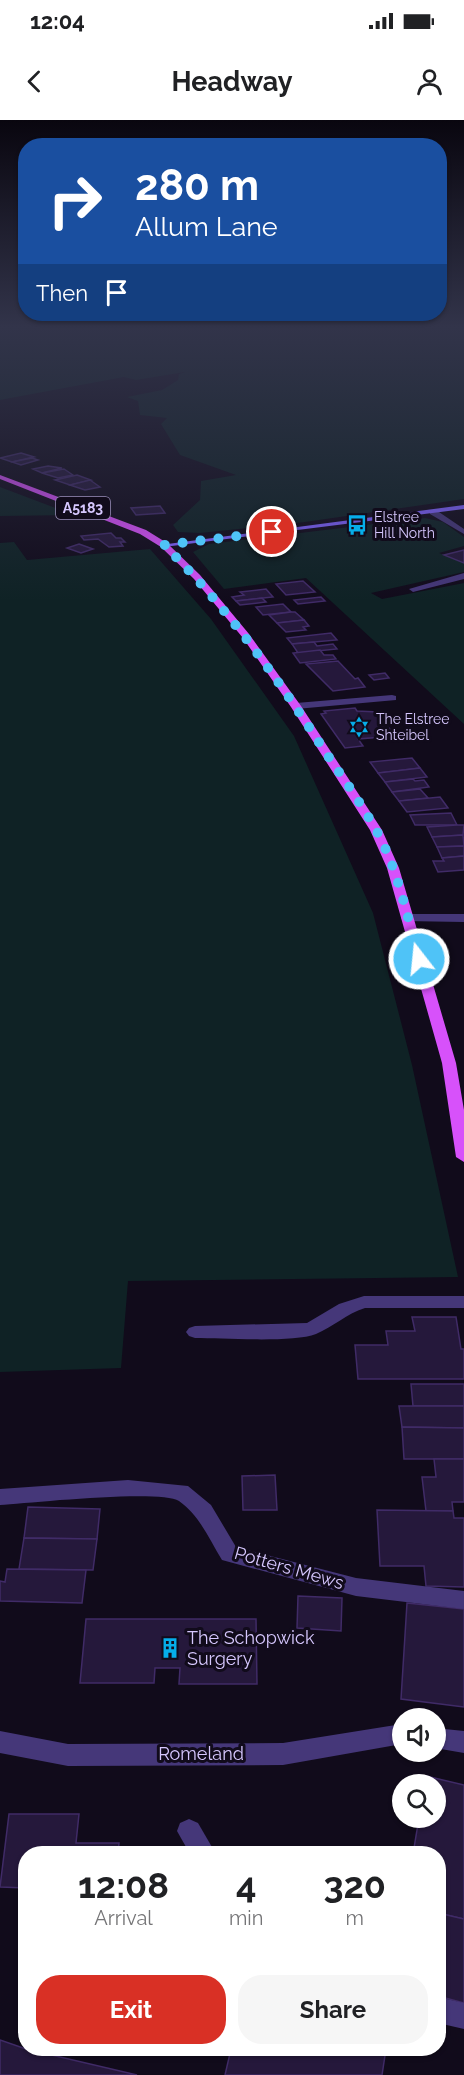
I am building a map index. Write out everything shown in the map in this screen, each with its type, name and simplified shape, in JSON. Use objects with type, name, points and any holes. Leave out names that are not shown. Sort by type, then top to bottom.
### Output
[{"type":"main road","name":"A5183","points":[[0,477],[143,532],[164,545],[197,578],[246,636],[296,706],[376,830],[393,868],[449,1063],[464,1156]]},
{"type":"main road","points":[[164,545],[464,507]]},
{"type":"street","points":[[433,512],[464,532]]},
{"type":"street","points":[[413,589],[464,576]]},
{"type":"street","points":[[296,706],[392,698]]},
{"type":"street","points":[[407,918],[464,918]]},
{"type":"street","points":[[195,1332],[311,1329],[345,1308],[364,1302],[464,1302]]},
{"type":"street","name":"Potters Mews","points":[[0,1497],[128,1488],[181,1492],[204,1511],[229,1554],[356,1587],[464,1600]]},
{"type":"street","name":"Romeland","points":[[0,1742],[68,1755],[283,1754],[392,1736]]},
{"type":"street","points":[[446,1740],[464,1742]]},
{"type":"street","points":[[189,1831],[199,1846]]},
{"type":"street","points":[[446,2012],[464,2016]]},
{"type":"green space","points":[[167,418],[464,418],[464,499],[305,522],[200,533],[178,532],[173,525],[200,500],[201,481],[236,475],[180,455],[161,424]]},
{"type":"green space","points":[[0,487],[74,515],[0,516]]},
{"type":"green space","points":[[425,518],[443,522],[464,537],[464,546],[439,553],[464,563],[464,572],[371,593],[382,599],[464,583],[464,724],[306,578],[224,589],[193,552],[209,544]]},
{"type":"green space","points":[[14,542],[27,560],[150,549],[211,619],[294,736],[373,913],[412,1065],[458,1277],[128,1281],[121,1368],[0,1372],[0,543]]},
{"type":"building","points":[[21,453],[34,457],[12,462],[0,458]]},
{"type":"building","points":[[32,458],[38,460],[21,465],[12,462]]},
{"type":"building","points":[[48,466],[62,468],[42,473],[33,469]]},
{"type":"building","points":[[64,469],[73,475],[58,478],[42,473]]},
{"type":"building","points":[[77,475],[91,480],[70,485],[55,480]]},
{"type":"building","points":[[90,480],[100,487],[85,490],[70,485]]},
{"type":"building","points":[[160,506],[165,513],[136,515],[131,508]]},
{"type":"building","points":[[111,533],[125,542],[120,542],[123,546],[109,547],[98,539],[84,540],[81,536]]},
{"type":"building","points":[[79,544],[93,549],[81,553],[67,548]]},
{"type":"building","points":[[464,550],[464,563],[444,555]]},
{"type":"building","points":[[303,581],[315,592],[286,595],[276,584]]},
{"type":"building","points":[[266,589],[273,597],[236,601],[232,597],[244,595],[240,592]]},
{"type":"building","points":[[321,597],[325,601],[298,604],[294,600]]},
{"type":"building","points":[[262,598],[266,602],[240,605],[236,601]]},
{"type":"building","points":[[283,604],[291,612],[263,615],[256,607]]},
{"type":"building","points":[[295,612],[304,620],[277,623],[269,615]]},
{"type":"building","points":[[304,620],[309,626],[303,627],[306,630],[286,632],[277,623]]},
{"type":"building","points":[[331,633],[337,640],[292,644],[287,638]]},
{"type":"building","points":[[314,642],[317,646],[333,644],[337,649],[298,653],[292,644]]},
{"type":"building","points":[[320,650],[324,655],[333,655],[336,659],[300,663],[293,653]]},
{"type":"building","points":[[338,661],[365,687],[333,691],[306,664]]},
{"type":"building","points":[[385,673],[389,678],[374,680],[369,675]]},
{"type":"building","name":"The Elstree Shteibel","points":[[355,708],[357,711],[378,712],[388,722],[385,723],[392,732],[381,733],[383,737],[358,739],[363,746],[345,748],[321,714],[326,713],[324,711]]},
{"type":"building","points":[[412,758],[420,768],[378,773],[370,762]]},
{"type":"building","points":[[420,768],[427,777],[385,782],[378,773]]},
{"type":"building","points":[[413,779],[415,781],[424,780],[429,787],[392,792],[385,782]]},
{"type":"building","points":[[420,789],[428,798],[399,801],[392,792]]},
{"type":"building","points":[[440,797],[448,808],[407,812],[399,801]]},
{"type":"building","points":[[451,813],[457,825],[415,825],[410,815]]},
{"type":"building","points":[[464,825],[463,835],[432,837],[427,827]]},
{"type":"building","points":[[463,835],[464,846],[437,847],[432,837]]},
{"type":"building","points":[[464,846],[464,856],[442,858],[437,847]]},
{"type":"building","points":[[464,856],[464,870],[438,872],[433,861],[444,861],[442,858]]},
{"type":"building","points":[[412,1317],[456,1317],[461,1349],[464,1349],[464,1379],[358,1379],[355,1345],[388,1345],[386,1331],[415,1331]]},
{"type":"building","points":[[411,1384],[464,1384],[464,1406],[413,1406]]},
{"type":"building","points":[[399,1406],[464,1406],[464,1428],[402,1427]]},
{"type":"building","points":[[402,1427],[464,1428],[464,1459],[404,1459]]},
{"type":"building","points":[[434,1459],[464,1459],[464,1502],[452,1502],[453,1511],[426,1511],[422,1477],[436,1477]]},
{"type":"building","points":[[275,1475],[277,1510],[243,1510],[242,1476]]},
{"type":"building","points":[[28,1507],[100,1509],[97,1539],[24,1538]]},
{"type":"building","points":[[377,1510],[453,1511],[454,1518],[464,1518],[464,1587],[426,1586],[424,1566],[380,1566]]},
{"type":"building","points":[[24,1538],[97,1539],[93,1570],[19,1569]]},
{"type":"building","points":[[7,1569],[86,1570],[82,1603],[0,1601],[0,1581],[5,1582]]},
{"type":"building","points":[[298,1596],[342,1598],[341,1631],[297,1628]]},
{"type":"building","points":[[407,1603],[464,1609],[464,1707],[401,1699]]},
{"type":"building","name":"The Schopwick Surgery","points":[[86,1619],[256,1619],[257,1684],[179,1684],[180,1668],[155,1668],[154,1683],[80,1683]]},
{"type":"building","points":[[446,1781],[464,1785],[464,1919],[446,1915],[446,1846],[414,1846],[417,1828],[446,1828]]},
{"type":"building","points":[[9,1814],[79,1814],[76,1843],[119,1843],[119,1846],[18,1846],[18,1888],[0,1887]]},
{"type":"building","points":[[446,1915],[464,1919],[464,2003],[446,1998]]},
{"type":"building","points":[[0,2040],[18,2046],[18,2056],[56,2056],[137,2075],[0,2075]]},
{"type":"building","points":[[229,2056],[385,2056],[382,2075],[225,2075]]},
{"type":"place","name":"Elstree Hill North","points":[[357,525]]},
{"type":"place","name":"The Elstree Shteibel","points":[[359,727]]},
{"type":"place","name":"The Schopwick Surgery","points":[[170,1648]]},
{"type":"route","points":[[272,532],[164,545],[197,578],[246,636],[296,706],[376,830],[393,868],[419,959]]}]
